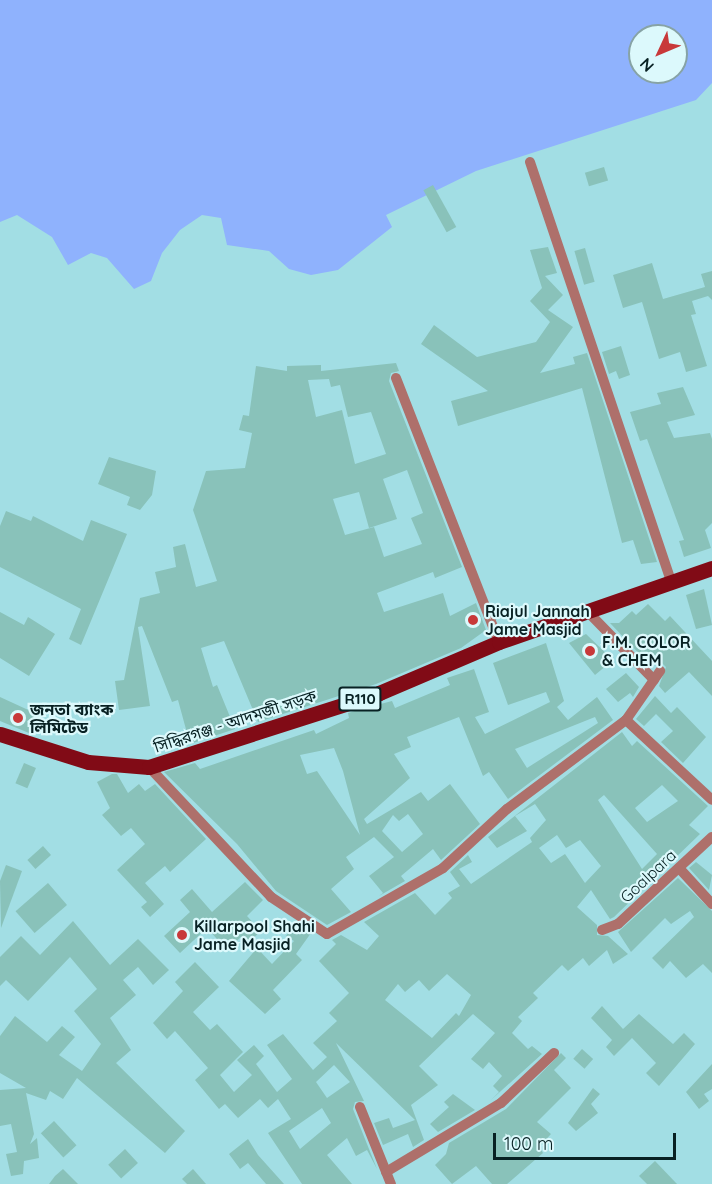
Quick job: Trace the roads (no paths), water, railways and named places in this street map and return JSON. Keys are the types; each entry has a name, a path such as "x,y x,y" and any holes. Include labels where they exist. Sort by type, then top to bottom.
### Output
{"main road":[{"name":"সিদ্ধিরগঞ্জ - আদমজী সড়ক","path":"0,735 88,762 149,767 379,693 499,642 712,568"}],"street":[{"path":"530,162 672,583"},
{"path":"396,378 499,642"},
{"path":"149,767 271,897 327,934 443,868 507,808 626,720 657,675 588,611"},
{"path":"626,720 712,800"},
{"name":"Goalpara","path":"602,930 618,924 712,837"},
{"path":"679,868 712,904"},
{"path":"386,1172 501,1103 554,1053"},
{"path":"360,1107 391,1184"}],"water":[{"path":"0,0 712,0 712,83 696,100 476,171 386,215 392,227 338,270 311,275 289,269 269,251 227,245 221,218 202,215 180,230 162,253 151,281 134,289 107,258 91,253 68,265 52,237 17,215 0,222"}],"place":[{"name":"Riajul Jannah Jame Masjid","path":"473,620"},
{"name":"F.M. COLOR & CHEM","path":"590,651"},
{"name":"জনতা ব্যাংক লিমিটেড","path":"18,718"},
{"name":"Killarpool Shahi Jame Masjid","path":"182,935"}]}
